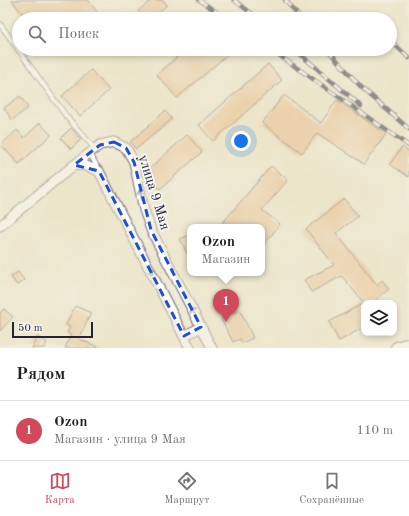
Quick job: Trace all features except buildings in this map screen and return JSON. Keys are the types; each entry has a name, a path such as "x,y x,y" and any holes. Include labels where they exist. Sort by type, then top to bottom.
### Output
{"street":[{"name":"улица 9 Мая","path":"0,226 100,145 114,142 126,148 134,162 144,210 151,230 212,348"},
{"path":"74,165 86,166 100,171 190,348"},
{"path":"143,255 159,247"},
{"path":"184,336 201,327"},
{"path":"397,348 409,344"}],"lane":[{"path":"0,24 12,41"},
{"path":"23,56 92,151 100,171"}],"highlighted area":[{"path":"114,142 126,148 134,162 151,230 201,327 184,336 99,171 74,165 100,145"}],"railway":[{"path":"199,0 217,12"},
{"path":"234,0 250,12"},
{"path":"285,0 295,12"},
{"path":"397,47 409,58"},
{"path":"280,56 409,146"},
{"path":"302,56 361,106"},
{"path":"333,56 361,87 409,129"}],"place":[{"name":"Ozon","path":"226,322"}]}
